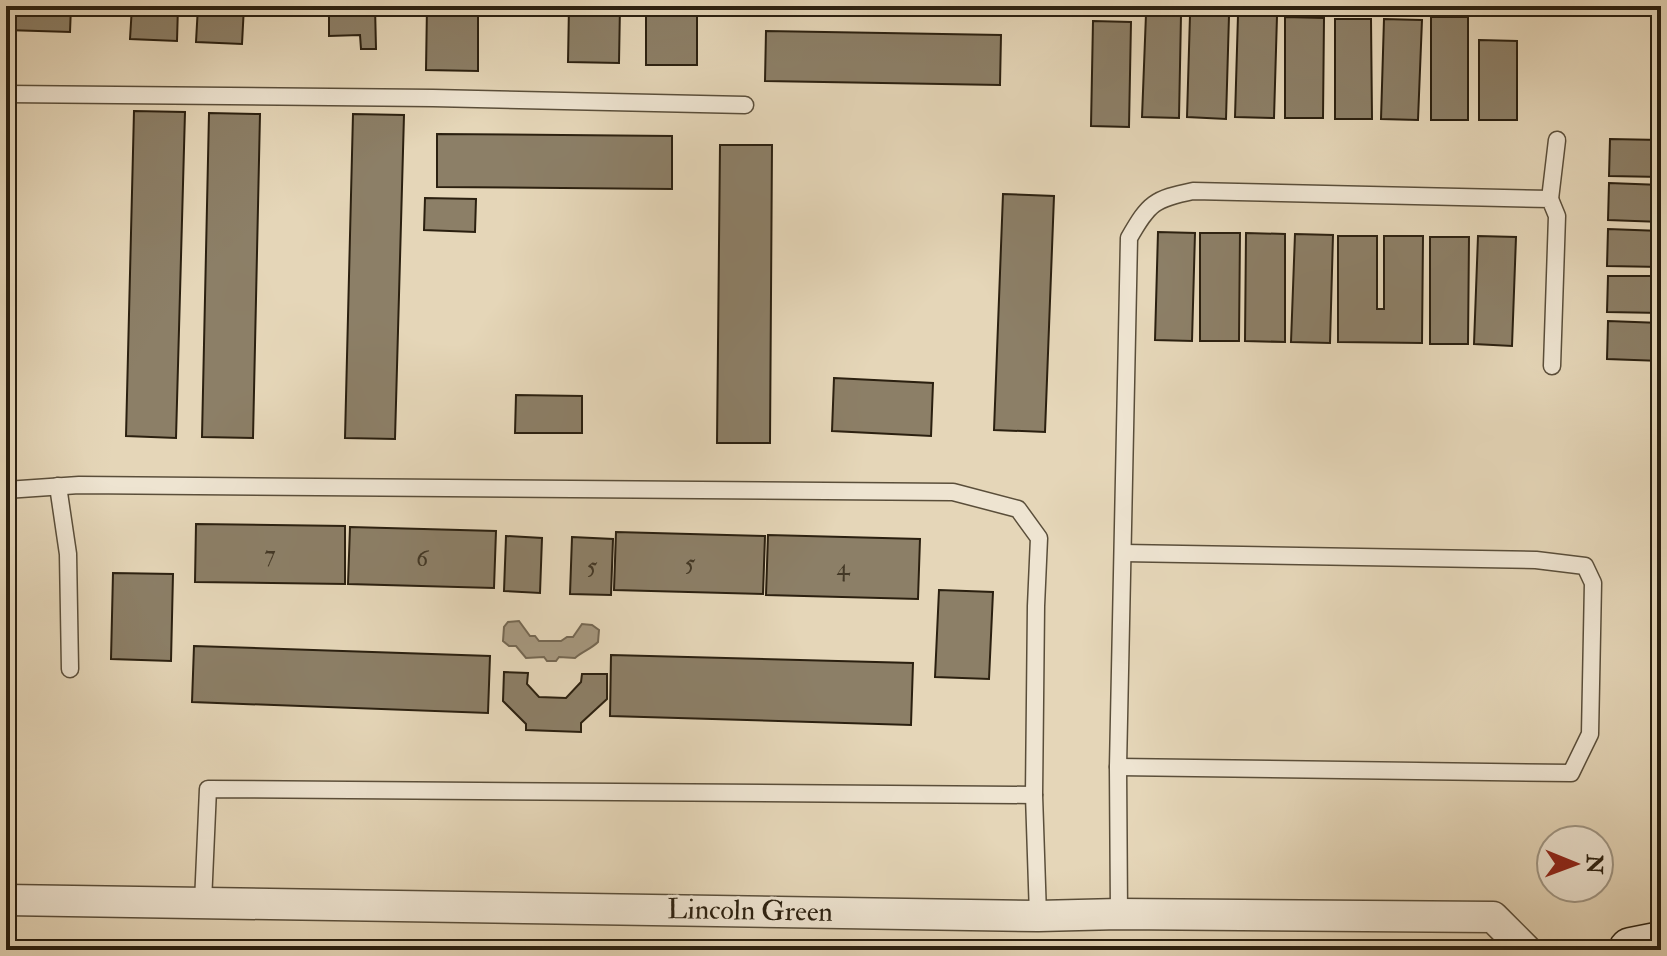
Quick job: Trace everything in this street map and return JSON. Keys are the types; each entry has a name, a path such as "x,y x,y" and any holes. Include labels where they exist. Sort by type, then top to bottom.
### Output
{"street":[{"name":"Lincoln Green","path":"6,900 1038,916 1493,917 1526,950"},
{"path":"1631,950 1661,944"}],"lane":[{"path":"6,94 447,98 745,105"},
{"path":"1552,366 1557,216 1550,199 1557,140"},
{"path":"1119,914 1118,767 1129,238 1144,212 1166,197 1193,191 1550,199"},
{"path":"6,490 79,485 953,492 1018,509 1039,538 1034,795 1038,916"},
{"path":"58,486 68,554 70,669"},
{"path":"1118,767 1571,773 1590,734 1593,630 1593,583 1585,566 1536,560 1123,553"},
{"path":"203,902 208,789 1034,795"}],"shaded area":[{"path":"519,621 530,636 535,636 539,641 561,641 573,637 582,624 592,625 599,630 598,642 575,658 559,657 556,661 547,661 544,657 526,658 516,646 509,646 503,641 504,627 508,622"}],"building":[{"path":"6,6 71,6 70,32 6,30"},
{"path":"132,6 178,6 177,41 130,39"},
{"path":"198,6 244,6 242,44 196,42"},
{"path":"329,6 375,6 376,49 361,49 360,35 329,36"},
{"path":"427,6 478,6 478,71 426,70"},
{"path":"569,6 620,6 619,63 568,62"},
{"path":"646,6 697,6 697,65 646,65"},
{"path":"839,6 1001,6 1001,11"},
{"path":"1146,14 1181,15 1179,118 1142,117"},
{"path":"1190,15 1229,16 1226,119 1187,117"},
{"path":"1238,15 1277,16 1274,118 1235,117"},
{"path":"1285,17 1324,18 1323,118 1285,118"},
{"path":"1431,17 1468,17 1468,120 1431,120"},
{"path":"1335,19 1371,19 1372,119 1335,119"},
{"path":"1384,19 1422,20 1418,120 1381,119"},
{"path":"1093,21 1131,22 1129,127 1091,126"},
{"path":"766,31 1001,35 1000,85 765,81"},
{"path":"1479,40 1517,41 1517,120 1479,120"},
{"path":"134,111 185,112 176,438 126,436"},
{"path":"209,113 260,114 253,438 202,437"},
{"path":"353,114 404,115 395,439 345,438"},
{"path":"437,134 672,136 672,189 437,187"},
{"path":"1610,139 1661,140 1661,177 1609,176"},
{"path":"720,145 772,145 770,443 717,443"},
{"path":"1609,183 1661,185 1661,222 1608,220"},
{"path":"1003,194 1054,196 1045,432 994,430"},
{"path":"425,198 476,199 475,232 424,230"},
{"path":"1608,229 1661,231 1661,267 1607,266"},
{"path":"1158,232 1195,233 1192,341 1155,340"},
{"path":"1200,233 1240,233 1239,341 1200,341"},
{"path":"1246,233 1285,234 1285,342 1245,341"},
{"path":"1295,234 1333,235 1330,343 1291,342"},
{"path":"1338,236 1377,236 1377,309 1384,309 1384,236 1423,236 1422,343 1338,342"},
{"path":"1478,236 1516,237 1512,346 1474,344"},
{"path":"1430,237 1469,237 1468,344 1430,344"},
{"path":"1608,276 1661,276 1661,313 1607,312"},
{"path":"1608,321 1661,323 1661,361 1607,359"},
{"path":"834,378 933,383 931,436 832,431"},
{"path":"516,395 582,396 582,433 515,433"},
{"path":"196,524 345,526 345,584 195,582"},
{"path":"350,527 496,531 494,588 348,584"},
{"path":"616,532 765,536 763,594 614,590"},
{"path":"768,535 920,539 918,599 766,595"},
{"path":"506,536 542,538 540,593 504,591"},
{"path":"572,537 613,539 611,595 570,594"},
{"path":"113,573 173,574 171,661 111,659"},
{"path":"939,590 993,592 989,679 935,677"},
{"path":"194,646 490,656 488,713 192,702"},
{"path":"611,655 913,663 911,725 610,716"},
{"path":"504,672 528,673 527,684 539,697 566,698 581,682 582,674 607,674 607,699 581,723 581,732 526,730 526,724 503,701"}]}
